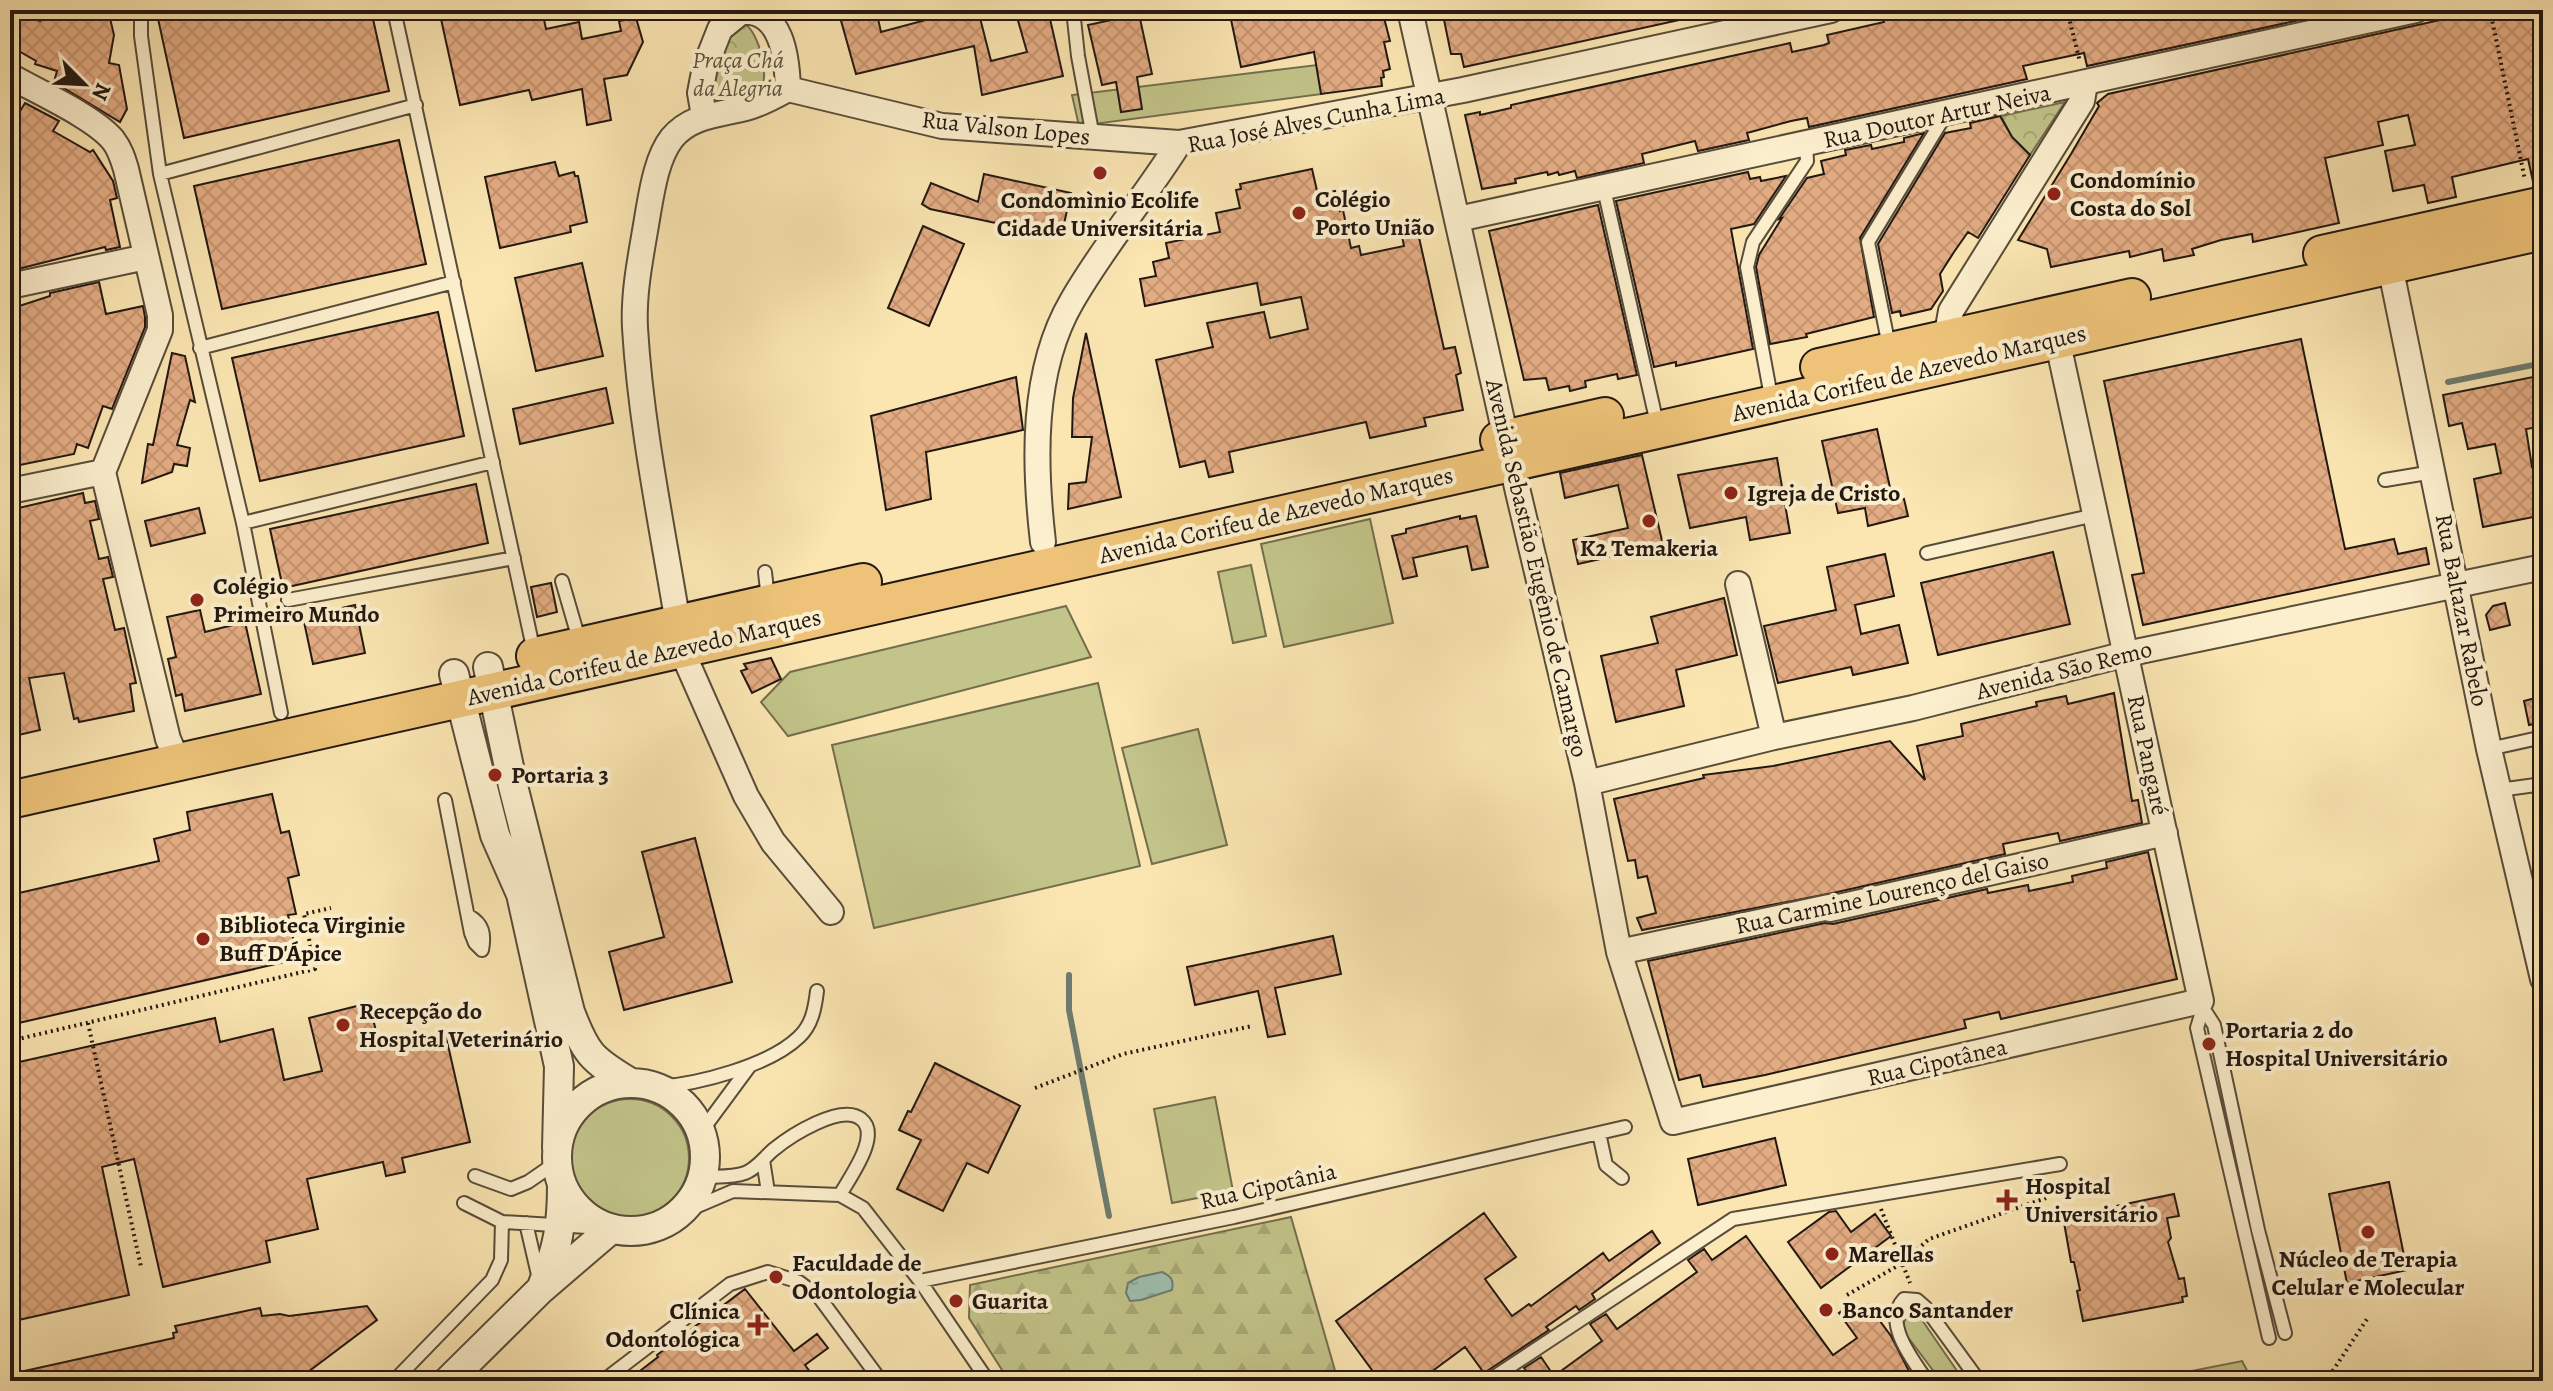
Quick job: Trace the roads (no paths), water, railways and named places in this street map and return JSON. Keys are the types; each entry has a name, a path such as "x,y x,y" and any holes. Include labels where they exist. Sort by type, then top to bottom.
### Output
{"main road":[{"name":"Avenida Corifeu de Azevedo Marques","path":"10,774 173,750 680,636 908,598 1509,450 2539,215"},
{"name":"Avenida Corifeu de Azevedo Marques","path":"10,800 281,713 474,683 535,656 581,646 680,636 767,588 1043,542 1509,450"},
{"path":"908,598 919,585 1038,555 1043,542"}],"street":[{"name":"Avenida Sebastião Eugênio de Camargo","path":"1410,10 1587,783 1619,952 1673,1122"},
{"name":"Rua José Alves Cunha Lima","path":"1043,542 1038,446 1042,397 1051,347 1070,303 1179,143 1431,97 1831,10"},
{"name":"Rua Doutor Artur Neiva","path":"1458,219 2416,10"},
{"path":"704,116 700,93 702,80 726,20 749,11 778,20 788,68 788,89 748,108 704,116 673,137 665,151 651,191 637,277 637,342 650,448 680,636 746,796 773,842 831,912"},
{"path":"10,76 98,127 111,138 123,160 160,315 160,330 103,472 173,750"},
{"path":"1948,351 1951,311 2082,101 2085,84"},
{"name":"Rua Valson Lopes","path":"788,89 942,126 1179,143"},
{"name":"Rua Baltazar Rabelo","path":"2387,252 2489,749 2537,925 2543,979"},
{"path":"10,286 146,257"},
{"name":"Rua Pangaré","path":"2054,327 2202,1004"},
{"path":"10,491 103,472"},
{"name":"Avenida São Remo","path":"1587,783 1774,737 1913,708 2126,654 2543,567"},
{"path":"1738,584 1774,737"},
{"path":"474,683 513,786 570,1012 582,1044 597,1063 629,1082 658,1087 684,1105 701,1132 705,1154 702,1177 693,1197 679,1214 650,1229 634,1231 611,1229 590,1219 573,1204 558,1165 565,1123 581,1102 603,1088 629,1082"},
{"path":"474,683 495,835 521,894 559,1066 558,1165 562,1227 555,1256 541,1289"},
{"name":"Rua Carmine Lourenço del Gaiso","path":"1619,952 1830,909 2165,833"},
{"name":"Rua Cipotânea","path":"1673,1122 2202,1004"},
{"path":"448,1381 541,1289 611,1229"}],"lane":[{"path":"146,10 141,18 141,36 160,174 243,523 281,713"},
{"path":"394,10 535,656"},
{"path":"1073,10 1093,137"},
{"path":"160,174 416,105"},
{"path":"1893,364 1868,242 1946,114"},
{"path":"1770,391 1747,267 1753,242 1807,161 1806,144"},
{"path":"1604,189 1656,417"},
{"path":"200,348 454,282"},
{"path":"243,523 493,462"},
{"path":"2385,480 2434,472"},
{"path":"1927,553 2095,515"},
{"path":"288,600 514,558"},
{"path":"562,581 581,646"},
{"path":"2489,749 2543,737"},
{"path":"2499,790 2543,784"},
{"path":"445,800 469,916"},
{"path":"658,1087 676,1086 749,1067 800,1036 814,1014 817,991"},
{"name":"Rua Pangaré","path":"2202,1004 2214,1025 2258,1230 2285,1333"},
{"name":"Rua Pangaré","path":"2202,1004 2197,1028 2269,1338"},
{"path":"701,1132 749,1067"},
{"path":"702,1177 747,1173 801,1130 841,1114 857,1116 869,1132 867,1143 840,1195"},
{"name":"Rua Cipotânia","path":"920,1281 1234,1217 1625,1127"},
{"path":"1599,1133 1606,1165 1622,1178"},
{"path":"763,1160 768,1192"},
{"path":"1488,1381 1733,1219 2060,1164"},
{"path":"475,1176 511,1189 558,1165"},
{"path":"679,1214 733,1191 840,1195 863,1208 920,1281 988,1381"},
{"path":"464,1203 502,1222 611,1229"},
{"path":"394,1381 492,1280 502,1253 502,1222"},
{"path":"526,1223 531,1234 541,1289"},
{"path":"603,1381 730,1284 768,1272 799,1282 819,1297 881,1381"},
{"path":"1927,1381 1897,1327 1896,1314 1904,1299 1917,1300 1925,1307 1979,1381"}],"water":[{"path":"1162,1272 1171,1279 1172,1290 1130,1301 1126,1293 1128,1283"}],"waterway":[{"path":"2448,382 2543,363"},
{"path":"1069,975 1069,1010 1109,1216"}],"place":[{"name":"Condomìnio Ecolife Cidade Universitária","path":"1100,173"},
{"name":"Condomínio Costa do Sol","path":"2054,194"},
{"name":"Colégio Porto União","path":"1299,213"},
{"name":"Igreja de Cristo","path":"1731,493"},
{"name":"K2 Temakeria","path":"1649,521"},
{"name":"Colégio Primeiro Mundo","path":"197,600"},
{"name":"Portaria 3","path":"495,775"},
{"name":"Biblioteca Virginie Buff D'Ápice","path":"203,939"},
{"name":"Recepção do Hospital Veterinário","path":"343,1025"},
{"name":"Portaria 2 do Hospital Universitário","path":"2209,1044"},
{"name":"Hospital Universitário","path":"2007,1200"},
{"name":"Núcleo de Terapia Celular e Molecular","path":"2368,1232"},
{"name":"Marellas","path":"1832,1254"},
{"name":"Faculdade de Odontologia","path":"776,1277"},
{"name":"Guarita","path":"956,1301"},
{"name":"Banco Santander","path":"1826,1310"},
{"name":"Clínica Odontológica","path":"758,1325"}],"park label":[{"name":"Praça Chá da Alegria","path":"738,74"}]}
